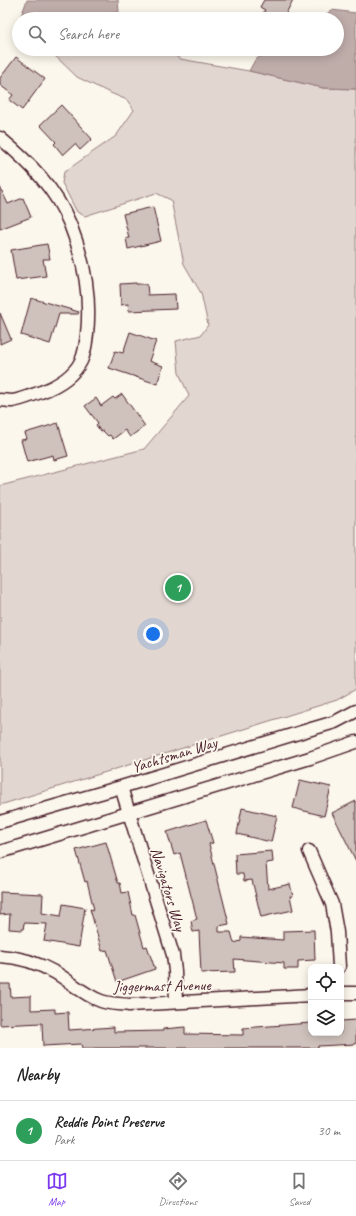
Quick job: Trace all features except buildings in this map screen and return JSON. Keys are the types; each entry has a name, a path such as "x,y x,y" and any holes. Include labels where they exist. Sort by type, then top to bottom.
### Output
{"street":[{"path":"0,138 22,156 39,173 53,194 69,223 81,257 87,288 89,318 86,345 81,361 71,375 59,384 38,393 13,401 0,400"},
{"name":"Yachtsman Way","path":"0,822 335,722 356,711"},
{"path":"0,852 310,758 356,742"},
{"name":"Navigators Way","path":"121,787 173,955 176,1002"},
{"path":"309,851 326,888 335,916 339,964"},
{"name":"Jiggermast Avenue","path":"0,956 31,961 56,974 88,995 102,1001 116,1004 308,995"},
{"path":"344,993 356,993"}],"shaded area":[{"path":"27,0 118,0 119,12 22,12"},
{"path":"332,10 356,13 356,89 323,88 249,71 255,60 261,56 344,56 344,12 329,12"},
{"path":"55,56 176,56 180,59 249,71 323,88 356,89 356,689 337,700 0,805 0,486 144,449 189,396 179,373 176,341 201,335 208,325 201,293 184,264 171,200 156,193 85,216 77,212 62,183 64,172 116,136 134,110 127,100 77,77"}],"place":[{"name":"Reddie Point Preserve","path":"178,588"}]}
